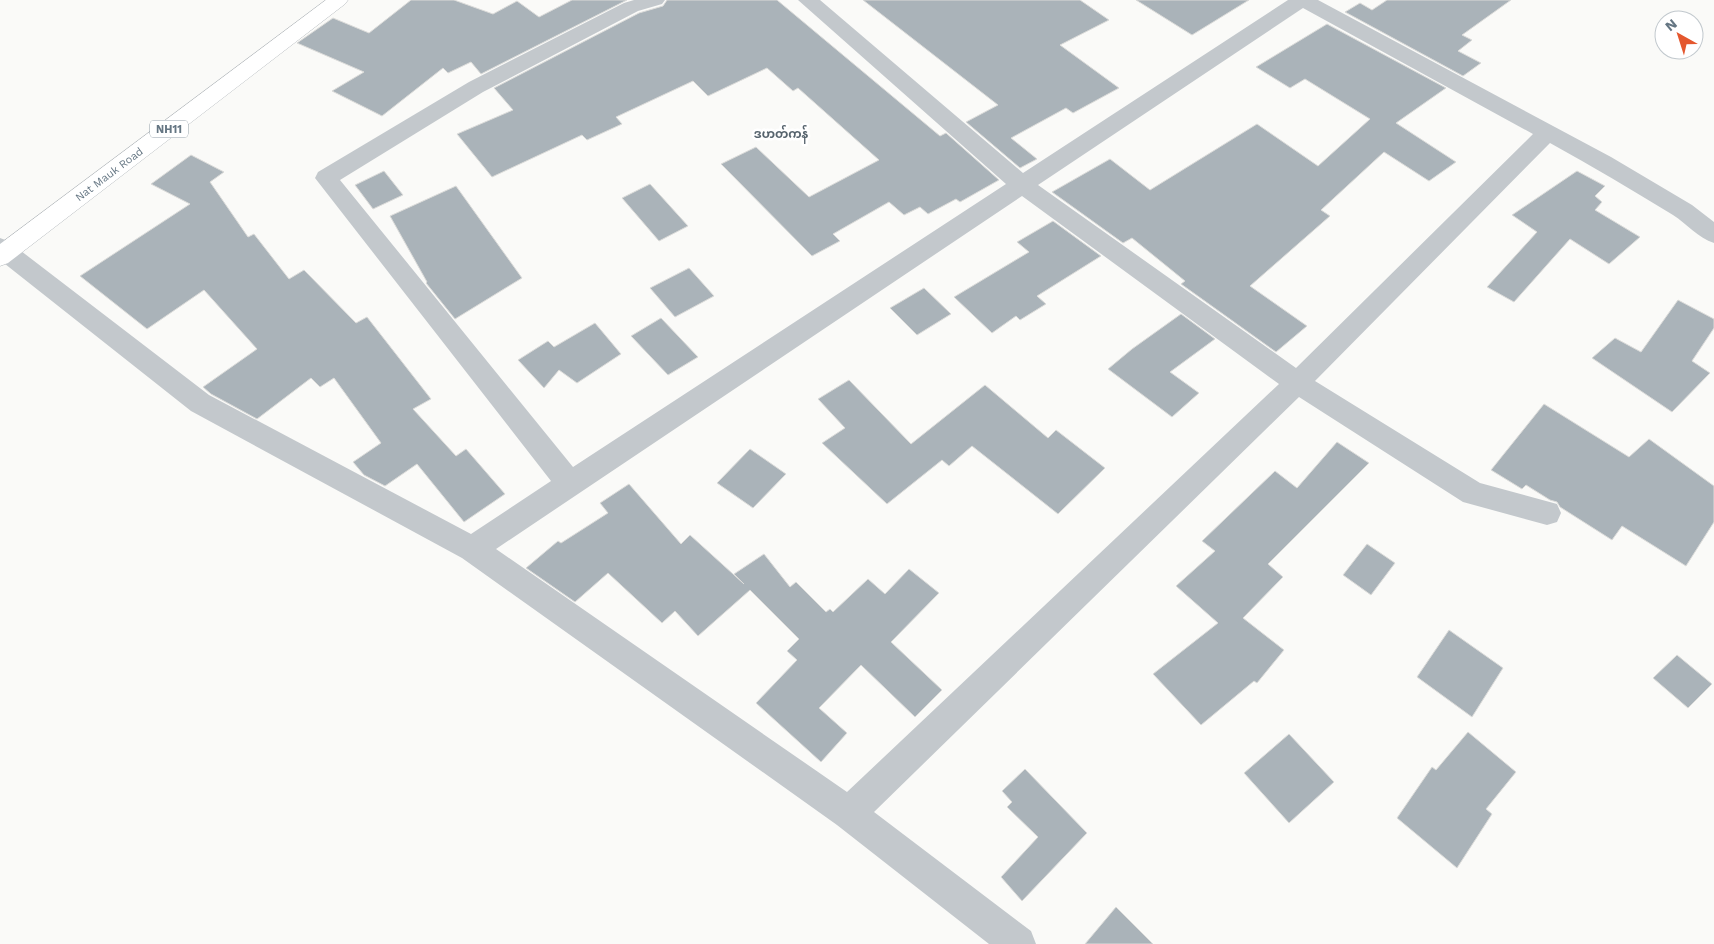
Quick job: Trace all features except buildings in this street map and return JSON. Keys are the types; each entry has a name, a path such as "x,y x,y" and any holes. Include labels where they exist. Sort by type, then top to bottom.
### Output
{"highway":[{"name":"Nat Mauk Road","path":"2,252 338,0"}],"street":[{"path":"570,484 326,178 476,87 631,7 656,0"},
{"path":"808,0 1022,184 1297,383 1473,493 1547,513"},
{"path":"472,549 1302,0 1603,162 1668,201 1714,234"},
{"path":"849,813 1297,383 1548,132"},
{"path":"2,252 200,404 472,549 849,813 1018,944"}],"district":[{"name":"ဒဟတ်ကန်","path":"781,134"}]}
